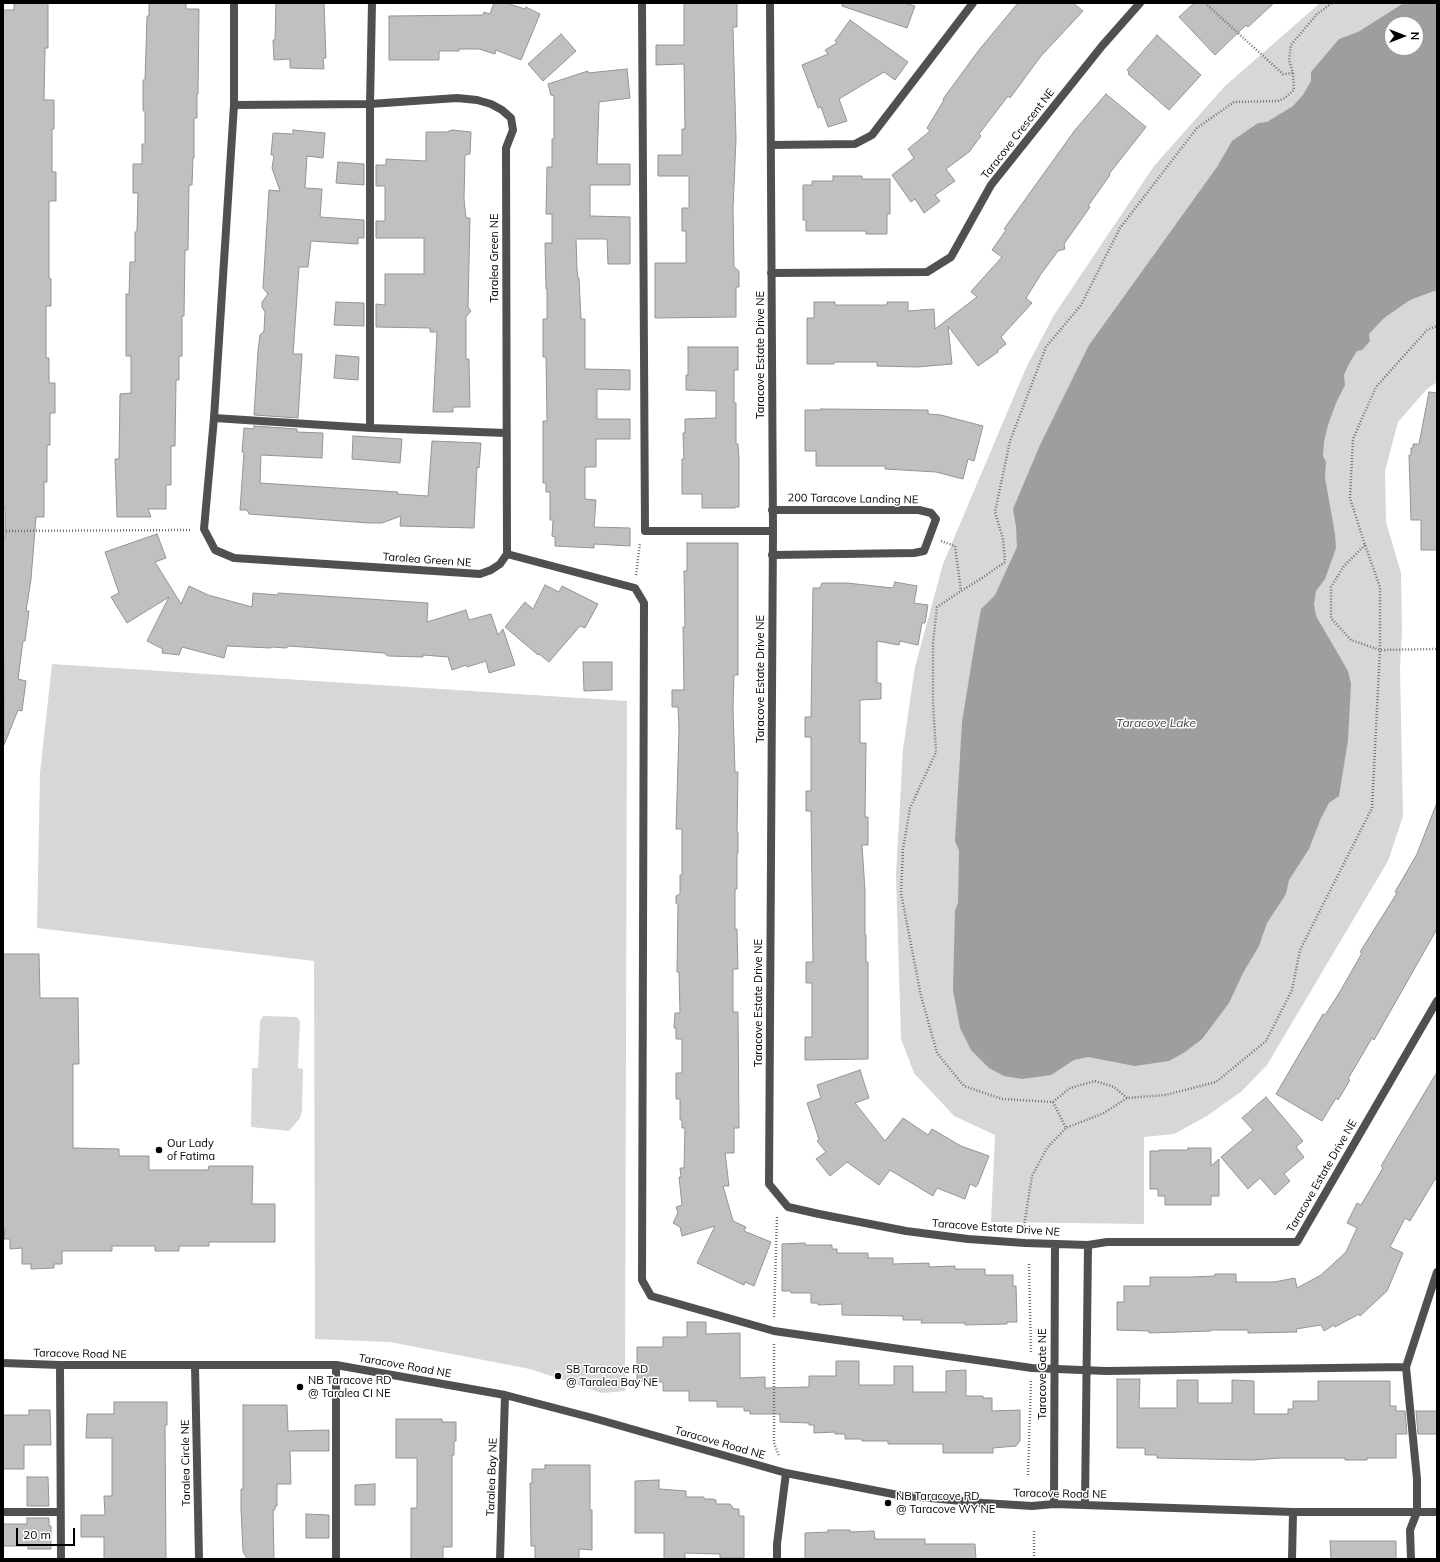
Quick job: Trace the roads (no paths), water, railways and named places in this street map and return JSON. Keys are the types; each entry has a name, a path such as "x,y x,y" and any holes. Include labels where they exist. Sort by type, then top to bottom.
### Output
{"street":[{"path":"234,3 234,104 214,418 370,428 506,433"},
{"path":"370,428 370,104 372,3"},
{"path":"642,3 645,531 773,531"},
{"name":"Taracove Estate Drive NE","path":"770,3 773,531 769,1184 788,1207 906,1231 960,1238 1088,1245 1107,1242 1297,1242 1437,1001"},
{"path":"771,145 855,144 872,135 973,3"},
{"name":"Taracove Crescent NE","path":"771,273 927,272 951,257 991,184 1102,46 1140,3"},
{"name":"Taralea Green NE","path":"214,418 204,530 215,550 234,558 480,574 491,570 500,564 507,554 506,148 513,130 511,118 502,110 491,104 477,100 457,98 370,104 234,104"},
{"name":"200 Taracove Landing NE","path":"772,510 919,510 931,513 936,519 924,551 914,553 772,555"},
{"path":"507,554 635,588 644,603 642,1280 651,1296 774,1331 1032,1368 1054,1368 1086,1371 1406,1367"},
{"name":"Taracove Gate NE","path":"1054,1504 1055,1244"},
{"path":"1085,1505 1088,1245"},
{"path":"1411,1559 1410,1530 1416,1512 1417,1480 1406,1367 1437,1272"},
{"name":"Taracove Road NE","path":"3,1363 195,1366 336,1365 505,1395 594,1418 786,1474 898,1495 1032,1506 1054,1504 1293,1512 1437,1512"},
{"path":"60,1365 61,1559"},
{"path":"336,1365 336,1559"},
{"name":"Taralea Circle NE","path":"195,1366 199,1559"},
{"name":"Taralea Bay NE","path":"500,1559 505,1395"},
{"path":"777,1559 778,1529 786,1474"},
{"path":"3,1512 60,1512"},
{"path":"1292,1559 1293,1512"}],"water":[{"name":"Taracove Lake","path":"1404,3 1437,3 1437,292 1434,291 1410,300 1384,318 1369,334 1370,341 1362,350 1357,351 1344,375 1345,385 1336,403 1324,442 1323,456 1326,462 1325,478 1336,548 1325,579 1316,591 1314,604 1316,616 1348,671 1351,684 1348,740 1339,796 1329,803 1321,818 1309,849 1289,880 1286,894 1267,923 1259,946 1243,973 1229,1003 1202,1039 1185,1052 1169,1061 1135,1066 1088,1057 1074,1060 1051,1075 1022,1079 1004,1076 989,1068 971,1050 960,1028 953,990 955,910 958,903 959,851 955,841 962,722 975,642 981,609 995,595 1017,547 1013,509 1040,445 1089,345 1217,167 1232,141 1258,123 1267,122 1293,106 1303,95 1311,81 1311,72 1339,39 1358,32"}],"place":[{"name":"Our Lady of Fatima","path":"159,1150"},
{"name":"SB Taracove RD @ Taralea Bay NE","path":"558,1376"},
{"name":"NB Taracove RD @ Taralea CI NE","path":"300,1387"},
{"name":"NB Taracove RD @ Taracove WY NE","path":"888,1503"}]}
